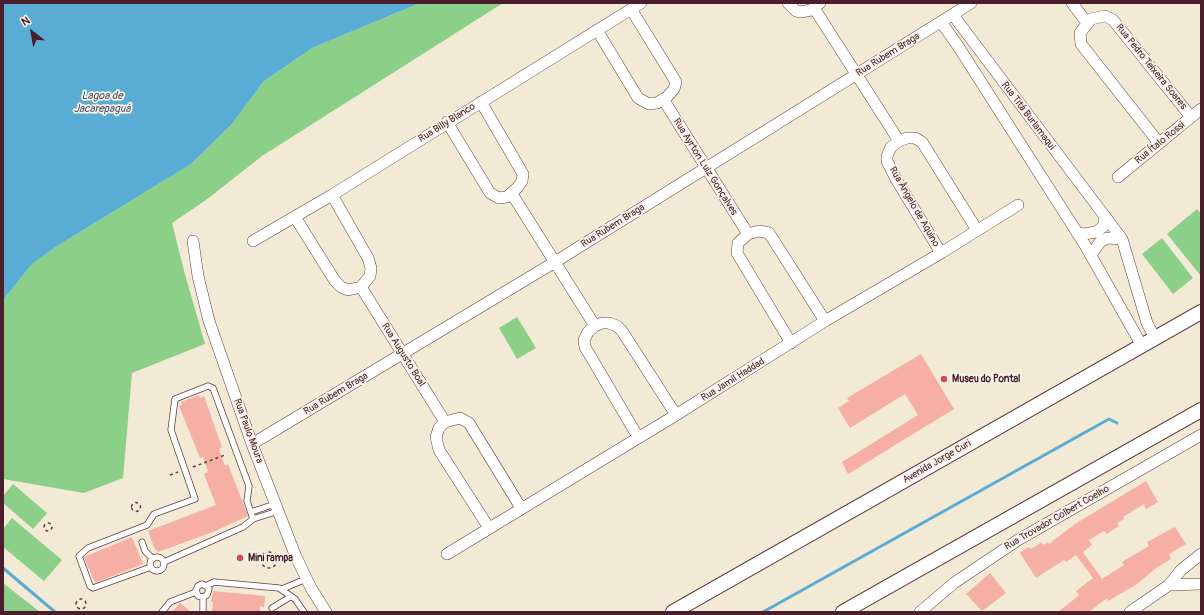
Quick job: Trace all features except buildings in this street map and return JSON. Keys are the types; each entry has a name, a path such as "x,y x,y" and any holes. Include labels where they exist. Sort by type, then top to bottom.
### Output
{"street":[{"path":"788,3 796,11 801,12 817,6 857,75 898,141 907,138 914,138 922,142 977,230"},
{"name":"Rua Rubem Braga","path":"252,444 555,262 971,3"},
{"path":"1072,3 1088,23 1080,33 1081,44 1159,143"},
{"path":"596,30 638,98 649,104 663,99 670,94 676,82 636,6"},
{"name":"Rua Billy Blanco","path":"253,241 332,195 447,122 636,6"},
{"name":"Rua Titá Burlamaqui","path":"953,15 1122,239"},
{"name":"Rua Pedro Teixeira Soares","path":"1088,23 1092,19 1100,16 1105,16 1113,20 1191,117"},
{"name":"Rua Titá Burlamaqui","path":"941,22 962,52 1077,232 1142,346"},
{"name":"Rua Ayrton Luiz Gonçalves","path":"663,99 748,234"},
{"path":"447,122 490,193 499,198 512,194 522,181 523,174 481,102"},
{"name":"Rua Ítalo Rossi","path":"1118,176 1201,109"},
{"name":"Rua Ângelo de Aquino","path":"898,141 891,147 887,156 888,161 941,253"},
{"path":"512,194 595,326"},
{"path":"295,217 335,281 341,287 348,290 361,287 370,276 372,268 368,258 332,195"},
{"name":"Rua Jamil Haddad","path":"448,554 676,415 825,321 941,253 1018,205"},
{"path":"1077,232 1084,234 1096,232 1104,226 1105,216"},
{"path":"791,343 737,253 738,242 748,234 759,231 769,233 825,321"},
{"path":"1091,255 1100,242 1107,238 1122,239 1147,323 1155,338"},
{"name":"Rua Paulo Moura","path":"193,241 198,276 208,321 252,444 296,557 306,579 326,612"},
{"name":"Rua Augusto Boal","path":"361,287 445,422"},
{"name":"Avenida Jorge Curi","path":"673,612 1201,312"},
{"path":"638,437 585,347 584,340 588,332 595,326 602,323 609,323 622,331 676,415"},
{"path":"843,612 1201,410"},
{"path":"489,528 439,450 436,437 439,428 445,422 460,418 469,423 522,508"},
{"name":"Rua Trovador Colbert Coelho","path":"920,612 954,583 1018,540 1201,435"},
{"path":"1130,612 1170,585 1181,570 1201,554"},
{"path":"1170,585 1201,584"}],"lane":[{"path":"151,567 93,588 90,586 79,556 88,548 147,525 154,514 195,499 170,430 173,402 175,399 208,386 213,388 249,486 247,501 253,519"},
{"path":"251,512 277,507"},
{"path":"164,562 243,527 253,519 277,507"},
{"path":"142,542 145,551 153,559 158,558 164,562"},
{"path":"151,567 153,559"},
{"path":"151,567 155,570 159,570 163,568 164,562"},
{"path":"162,612 170,602 196,592 200,585 206,586 214,582 282,589 306,579"},
{"path":"203,597 208,593 209,589 206,586"},
{"path":"282,589 290,597 295,598 304,612"},
{"path":"196,592 198,596 203,597"},
{"path":"203,597 203,612"},
{"path":"272,608 290,597"}],"path":[{"path":"170,475 225,455"},
{"path":"135,502 140,506 137,511 131,508 135,502"},
{"path":"49,523 52,527 47,531 44,526 49,523"},
{"path":"269,552 274,554 277,558 275,566 268,568 264,566 261,561 264,555 269,552"},
{"path":"78,600 84,600 86,605 85,608 80,610 77,608 76,603 78,600"}],"green space":[{"path":"420,3 503,3 262,156 206,200 172,223 205,344 132,373 123,478 84,493 3,479 3,300 32,264 57,246 191,164 232,124 263,82 312,48"},
{"path":"1197,209 1201,214 1201,276 1167,234"},
{"path":"1162,238 1193,278 1173,294 1142,254"},
{"path":"517,317 536,348 517,359 499,328"},
{"path":"13,484 47,513 33,529 3,503 3,496"},
{"path":"12,518 62,560 44,581 3,547 3,529"},
{"path":"3,583 40,612 3,612"}],"water":[{"name":"Lagoa de Jacarepaguá","path":"3,3 420,3 312,48 263,82 232,124 191,164 57,246 32,264 3,300"}],"waterway":[{"path":"763,612 1109,419 1117,423"},
{"path":"3,568 55,612"}],"place":[{"name":"Museu do Pontal","path":"944,379"},
{"name":"Mini rampa","path":"240,558"}]}
